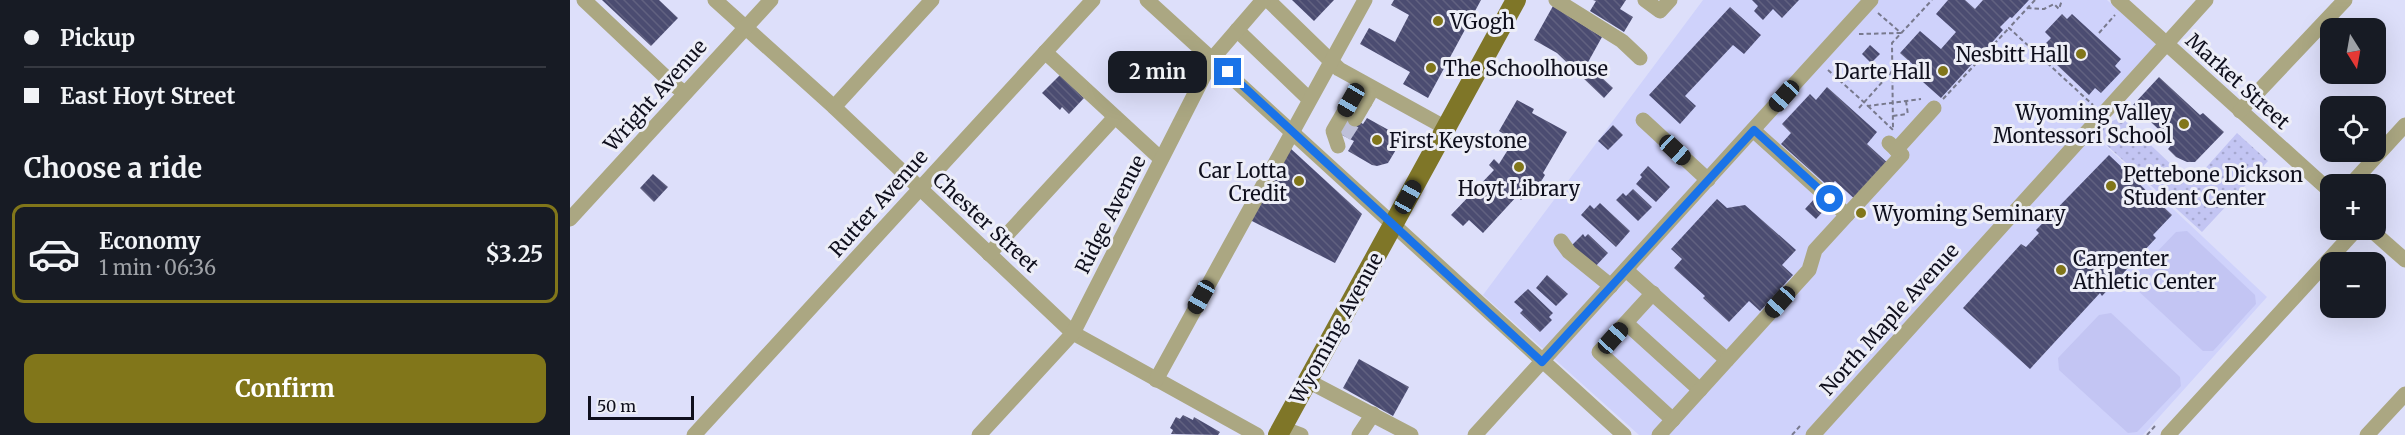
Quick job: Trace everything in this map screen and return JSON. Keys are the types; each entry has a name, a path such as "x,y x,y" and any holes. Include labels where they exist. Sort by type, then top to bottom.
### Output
{"main road":[{"name":"Wyoming Avenue","path":"1280,431 1446,128 1512,1"}],"street":[{"path":"584,0 674,86 686,93"},
{"name":"Chester Street","path":"715,0 834,107 1073,333 1257,435"},
{"name":"Wright Avenue","path":"570,219 771,0"},
{"path":"834,107 932,0"},
{"name":"Rutter Avenue","path":"694,435 1093,0"},
{"path":"1147,0 1624,435"},
{"name":"Ridge Avenue","path":"979,435 1073,333 1213,58 1263,0"},
{"path":"1268,0 1339,69 1446,128"},
{"path":"1156,380 1365,0"},
{"path":"1556,0 1574,5 1622,41 1640,58"},
{"path":"1645,0 1660,11 1670,0"},
{"name":"North Maple Avenue","path":"1813,435 2206,0"},
{"path":"2240,111 2345,0"},
{"path":"1475,435 1754,130 1876,3"},
{"name":"Market Street","path":"2116,8 2165,45 2320,182"},
{"path":"1237,30 1310,99"},
{"path":"1045,52 1161,159"},
{"path":"1355,119 1374,88"},
{"path":"1327,164 1341,141 1333,131 1351,100 1365,102"},
{"path":"1659,435 1809,270 1815,250 1902,155 1892,147 1934,108"},
{"path":"989,254 1115,117"},
{"path":"1643,120 1708,180"},
{"path":"2360,174 2405,125"},
{"path":"1754,130 1847,215"},
{"path":"2168,435 2347,240"},
{"path":"2383,240 2403,256"},
{"path":"1562,241 1569,252 1611,286"},
{"path":"1626,270 1727,360"},
{"path":"1653,293 1599,352 1673,420"},
{"path":"1626,323 1700,390"},
{"path":"1308,381 1411,435"},
{"path":"2367,435 2405,394"},
{"path":"1359,435 1372,414"},
{"path":"1280,431 1301,435"}],"path":[{"path":"1825,67 1893,130 1892,43 1932,0"},
{"path":"1868,106 1923,99 1934,108 2035,0"},
{"path":"2027,8 2044,9 2054,4 2059,9 2062,0"},
{"path":"1876,3 1876,11 1901,33"},
{"path":"2099,33 2116,8"},
{"path":"1862,27 1855,34 1901,33"},
{"path":"2009,28 2093,105"},
{"path":"1858,108 1893,70"},
{"path":"1893,116 1907,114"}],"shaded area":[{"name":"Wyoming Seminary","path":"1703,0 2107,0 2167,53 2091,132 2267,297 2143,435 1639,435 1483,295"},
{"path":"2121,117 2176,169 2190,174 2202,172 2237,133 2268,161 2202,232 2091,131"},
{"path":"2187,231 2255,295 2256,304 2213,351 2203,351 2134,287 2133,277 2176,232"},
{"path":"2111,313 2180,377 2181,386 2137,432 2128,433 2059,370 2058,358 2099,315"}],"building":[{"path":"602,0 659,0 678,18 651,46"},
{"path":"1292,0 1334,0 1314,21"},
{"path":"1394,0 1481,0 1428,98 1403,84 1410,72 1360,44 1369,28 1395,42 1409,15 1391,5"},
{"path":"1593,0 1626,0 1620,9 1633,17 1624,32 1590,11 1596,1"},
{"path":"1752,0 1799,0 1782,18 1773,9 1763,20 1754,11 1758,6"},
{"path":"1948,0 1965,0 1975,9 1983,0 2029,0 2000,27 2003,30 1981,55 1977,52 1969,61 1972,64 1941,98 1923,82 1927,77 1900,53 1920,31 1941,49 1956,32 1936,14"},
{"path":"1553,6 1602,37 1587,64 1613,88 1604,98 1557,53 1534,40"},
{"path":"1730,7 1761,35 1744,54 1733,45 1685,96 1696,106 1680,124 1649,95"},
{"name":"Nesbitt Hall","path":"2062,14 2067,19 2072,14 2121,59 2115,66 2121,72 2101,93 2095,88 2089,95 2040,49 2051,38 2045,32"},
{"path":"1870,45 1880,54 1871,63 1862,54"},
{"path":"1060,75 1084,98 1069,114 1062,107 1060,110 1042,93"},
{"name":"Wyoming Valley Montessori School","path":"2159,77 2200,115 2203,113 2224,132 2195,162 2187,162 2176,157 2168,149 2173,143 2133,105"},
{"path":"1827,87 1877,132 1867,144 1891,166 1858,202 1835,181 1829,187 1781,144 1791,133 1782,124 1810,94 1816,100"},
{"name":"Hoyt Library","path":"1517,100 1534,109 1532,113 1567,132 1537,188 1534,185 1521,200 1517,196 1483,233 1469,220 1463,226 1451,215 1494,170 1489,165 1494,159 1499,164 1514,140 1499,131"},
{"name":"First Keystone","path":"1346,114 1363,124 1367,118 1403,138 1388,163 1372,165 1348,151 1354,141 1336,132"},
{"path":"1613,125 1623,135 1608,150 1598,141"},
{"name":"Car Lotta Credit","path":"1290,148 1362,214 1335,263 1250,220"},
{"name":"Carpenter Athletic Center","path":"2109,155 2172,215 2153,235 2156,238 2102,296 2100,293 2030,369 1963,308 2021,244 2026,247 2039,233 2036,230"},
{"path":"1648,166 1670,187 1656,202 1636,184"},
{"path":"653,174 668,187 654,202 640,188"},
{"path":"1633,189 1652,207 1638,221 1616,200 1623,193 1626,196"},
{"path":"1816,197 1827,207 1816,219 1805,209"},
{"path":"1717,199 1727,208 1745,205 1796,250 1782,265 1793,275 1760,311 1749,301 1729,322 1674,268 1682,259 1671,249"},
{"path":"1600,203 1630,231 1616,247 1581,215 1590,205 1594,209"},
{"path":"1583,234 1585,237 1588,234 1608,253 1593,269 1572,245"},
{"path":"1547,275 1568,294 1556,306 1536,288"},
{"path":"1528,289 1553,313 1549,317 1552,320 1540,332 1520,313 1523,310 1514,302"},
{"path":"1359,359 1409,387 1393,416 1343,388"},
{"path":"1183,415 1193,420 1194,417 1220,432 1218,435 1171,434 1173,430 1170,428 1176,417 1180,419"}],"tunnel":[{"path":"1344,136 1355,119"}],"place":[{"name":"VGogh","path":"1438,21"},
{"name":"Nesbitt Hall","path":"2081,54"},
{"name":"The Schoolhouse","path":"1431,68"},
{"name":"Darte Hall","path":"1943,71"},
{"name":"Wyoming Valley Montessori School","path":"2184,124"},
{"name":"First Keystone","path":"1377,140"},
{"name":"Hoyt Library","path":"1519,167"},
{"name":"Car Lotta Credit","path":"1299,181"},
{"name":"Pettebone Dickson Student Center","path":"2111,186"},
{"name":"Wyoming Seminary","path":"1861,213"},
{"name":"Carpenter Athletic Center","path":"2061,270"}],"route":[{"path":"1228,72 1542,362 1754,130 1830,199"}]}
